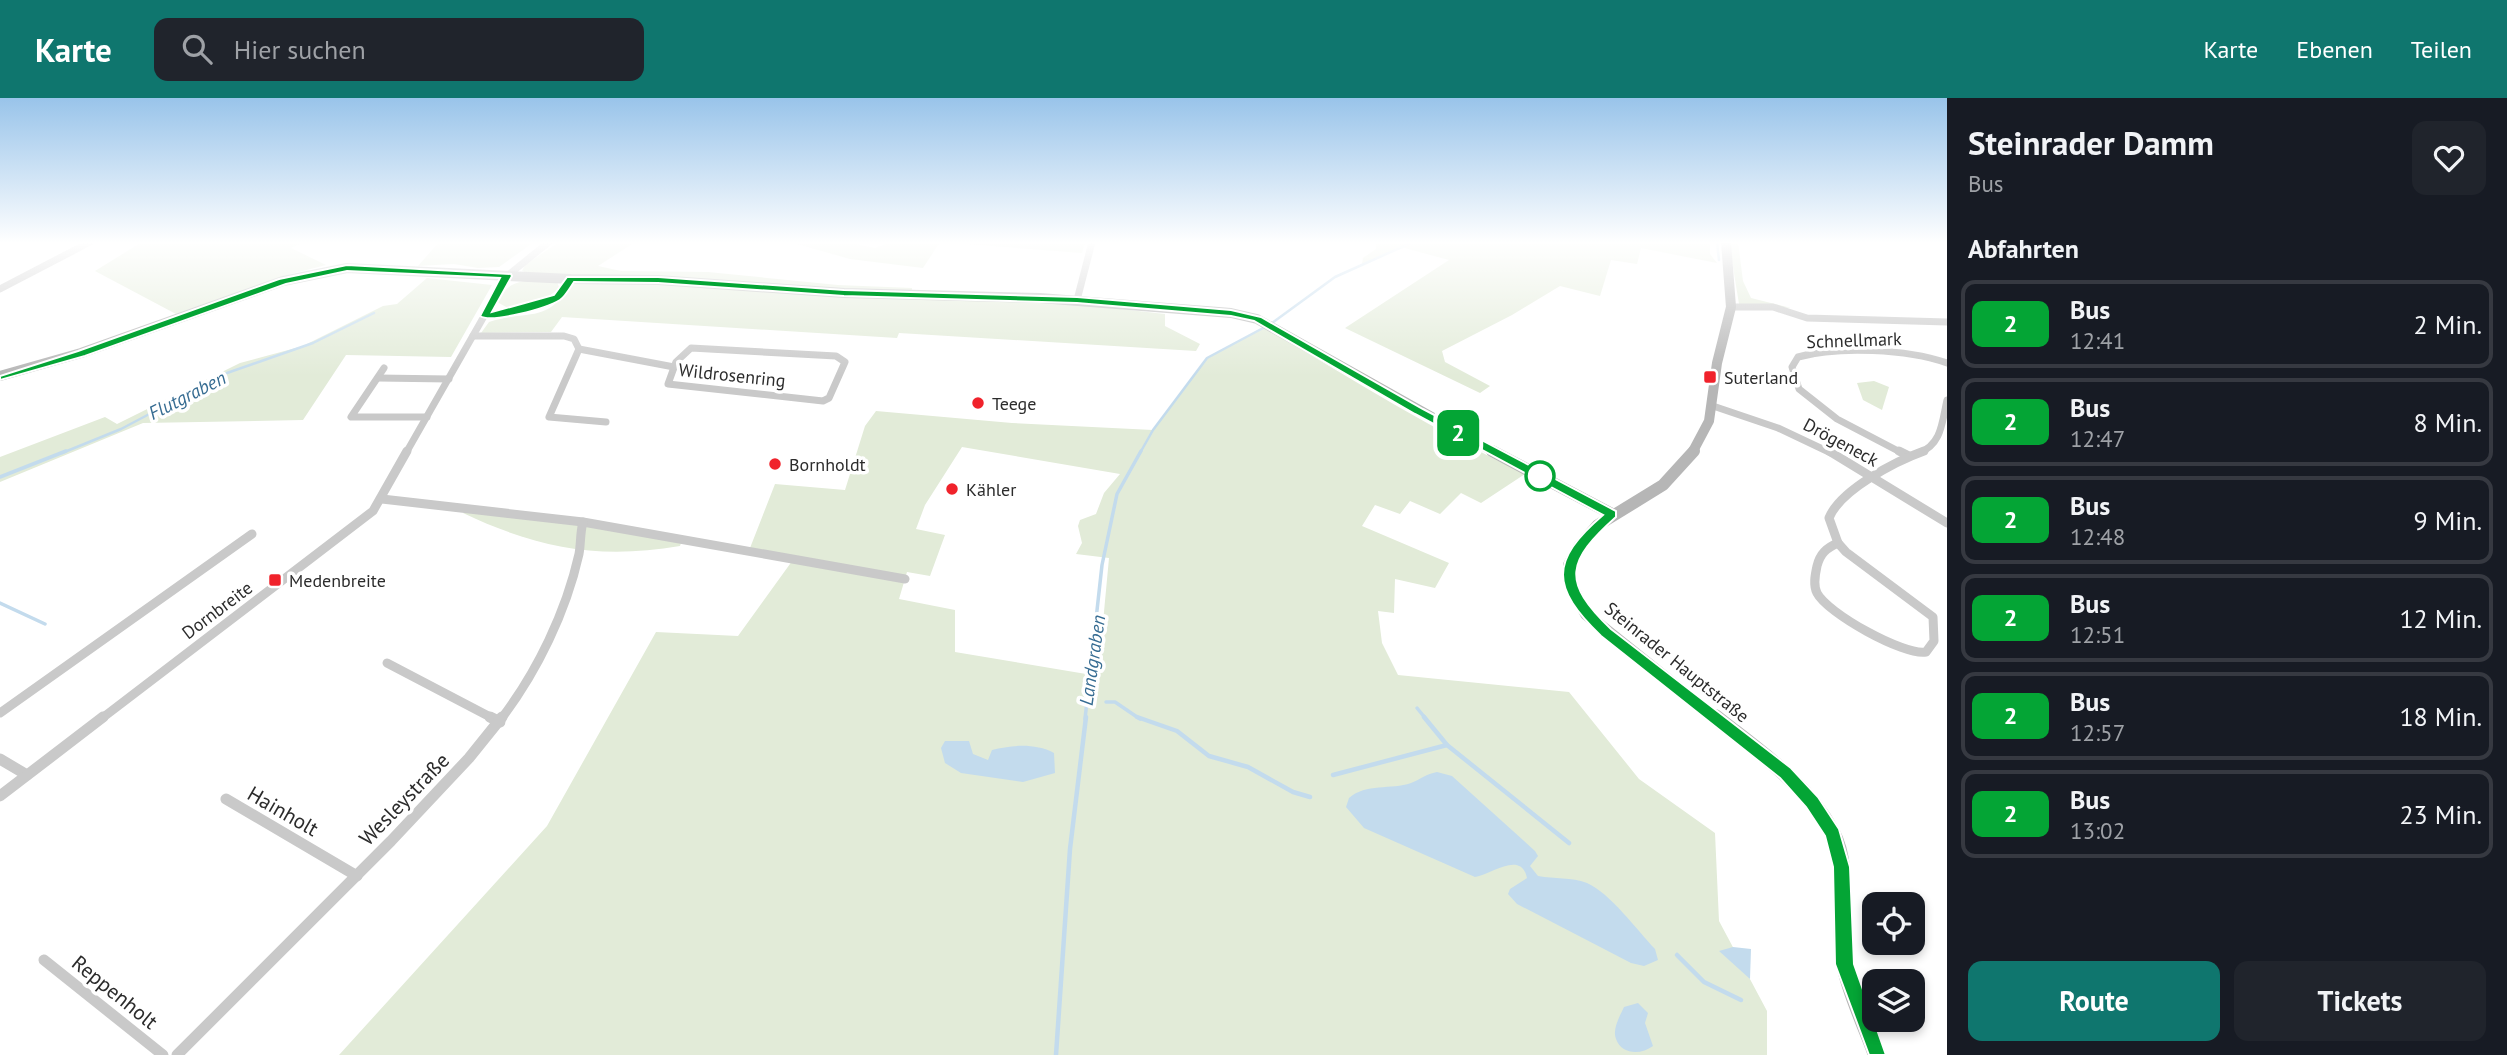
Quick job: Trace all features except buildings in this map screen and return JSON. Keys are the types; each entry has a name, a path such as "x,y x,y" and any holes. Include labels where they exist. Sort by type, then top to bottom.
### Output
{"main road":[{"path":"0,376 81,353 267,287"},
{"path":"753,287 844,293 1077,300 1231,313 1257,319 1430,418 1612,514"},
{"name":"Steinrader Hauptstraße","path":"1729,287 1731,307 1717,363 1713,406 1698,447 1663,485 1612,514 1587,536 1569,565 1569,581 1586,614 1786,773 1812,802 1833,834 1841,867 1844,964 1876,1055"}],"street":[{"name":"Dornbreite","path":"0,796 352,530 382,499 501,287"},
{"path":"1077,300 1080,287"},
{"path":"1731,307 1773,307 1807,318 1947,322"},
{"path":"473,336 564,336 574,340 579,349"},
{"name":"Wildrosenring","path":"691,348 836,356 845,362 829,398 823,401 668,384 674,367 683,352 691,348"},
{"path":"579,349 674,367"},
{"path":"579,349 549,417 606,422"},
{"name":"Schnellmark","path":"1909,456 1837,419 1799,389 1793,367 1798,357 1809,354 1886,352 1921,355 1947,363"},
{"path":"384,368 351,417 427,417"},
{"path":"378,378 449,379"},
{"path":"1838,543 1825,549 1818,557 1814,583 1819,597 1835,611 1894,644 1913,653 1926,652 1934,641 1933,617 1857,562 1838,543 1829,522 1834,506 1844,496 1909,456 1930,449 1939,436 1947,400"},
{"name":"Drögeneck","path":"1713,406 1819,445 1947,523"},
{"path":"382,499 583,522 905,579"},
{"name":"Wesleystraße","path":"177,1055 357,876 467,762 500,722 536,665 552,629 573,577 583,522"},
{"path":"0,713 252,534"},
{"path":"387,663 500,722"},
{"path":"0,759 27,775"},
{"name":"Hainholt","path":"226,799 357,876"},
{"name":"Reppenholt","path":"44,960 163,1055"}],"green space":[{"path":"124,287 253,287 176,314"},
{"path":"417,287 491,287 451,357 346,355 303,420 143,423 0,482 0,457 105,417 117,424 240,363 303,346 383,306 397,304"},
{"path":"559,287 549,296 512,310 497,302 508,288"},
{"path":"569,287 727,287 1057,302 1165,314 1165,326 1200,344 1196,351 899,333 897,338 562,317 551,332 481,333 489,322 545,310 563,296"},
{"path":"799,287 912,288 912,292"},
{"path":"1408,287 1559,287 1512,315 1442,351 1445,362 1490,386 1480,393 1345,328"},
{"path":"1563,287 1603,287 1600,296"},
{"path":"1736,287 1746,287 1751,298 1791,308 1739,304"},
{"path":"1265,327 1426,422 1525,474 1481,503 1461,493 1440,514 1410,501 1400,514 1375,505 1362,526 1449,563 1435,588 1395,579 1394,613 1378,611 1382,643 1398,675 1569,692 1639,779 1715,833 1719,921 1767,1011 1767,1055 339,1055 547,826 656,632 738,636 795,557 750,548 775,484 845,490 865,426 876,411 1012,423 1153,430 1207,358","holes":["962,447 1120,474 1104,493 1096,514 1080,520 1078,526 1082,543 1076,554 1109,558 1098,676 955,652 955,610 899,599 907,572 930,576 945,535 916,529 925,505"]},
{"path":"1874,381 1889,387 1882,410 1863,400 1857,383"},
{"path":"468,510 570,523 681,543 680,546 622,552 568,548 543,543 490,525 463,513"}],"water":[{"path":"945,741 969,741 973,754 988,760 992,750 1000,748 1023,746 1047,750 1054,753 1055,773 1023,782 961,773 945,763 941,748"},
{"path":"1437,772 1452,776 1535,851 1538,856 1530,866 1538,876 1581,881 1605,895 1655,949 1658,960 1644,966 1631,963 1517,904 1508,894 1510,889 1527,878 1519,866 1505,866 1475,877 1364,828 1346,807 1349,798 1363,790 1403,785"},
{"path":"1733,947 1751,949 1750,979 1719,951"},
{"path":"1638,1003 1648,1013 1645,1023 1653,1046 1632,1052 1619,1044 1615,1031 1624,1007"}],"waterway":[{"name":"Landgraben","path":"1272,323 1322,287"},
{"name":"Flutgraben","path":"62,453 121,429 227,373 313,343 374,313"},
{"name":"Landgraben","path":"1140,453 1153,430 1207,358 1265,327"},
{"name":"Flutgraben","path":"0,477 66,451"},
{"name":"Landgraben","path":"1085,719 1102,565 1117,494 1141,451"},
{"path":"0,603 45,624"},
{"path":"1106,702 1115,702 1137,717"},
{"path":"1417,708 1426,719"},
{"name":"Landgraben","path":"1056,1055 1070,849 1086,717"},
{"path":"1137,717 1177,731 1209,756 1248,767 1293,792 1310,797"},
{"path":"1424,717 1447,745"},
{"path":"1333,775 1447,745"},
{"path":"1447,745 1569,843"},
{"path":"1677,955 1704,982 1741,1000"}],"bus line":[{"name":"2","path":"0,376 81,353 267,287"},
{"name":"2","path":"501,287 485,316 500,315 557,298 565,287"},
{"name":"2","path":"753,287 844,293 1077,300 1246,315 1279,330 1419,412 1612,514 1587,536 1569,565 1569,581 1574,595 1586,614 1606,632 1786,773 1812,802 1833,834 1841,867 1844,964 1876,1055"}],"place":[{"name":"Suterland","path":"1710,377"},
{"name":"Teege","path":"978,403"},
{"name":"Bornholdt","path":"775,464"},
{"name":"Kähler","path":"952,489"},
{"name":"Medenbreite","path":"275,580"}]}
